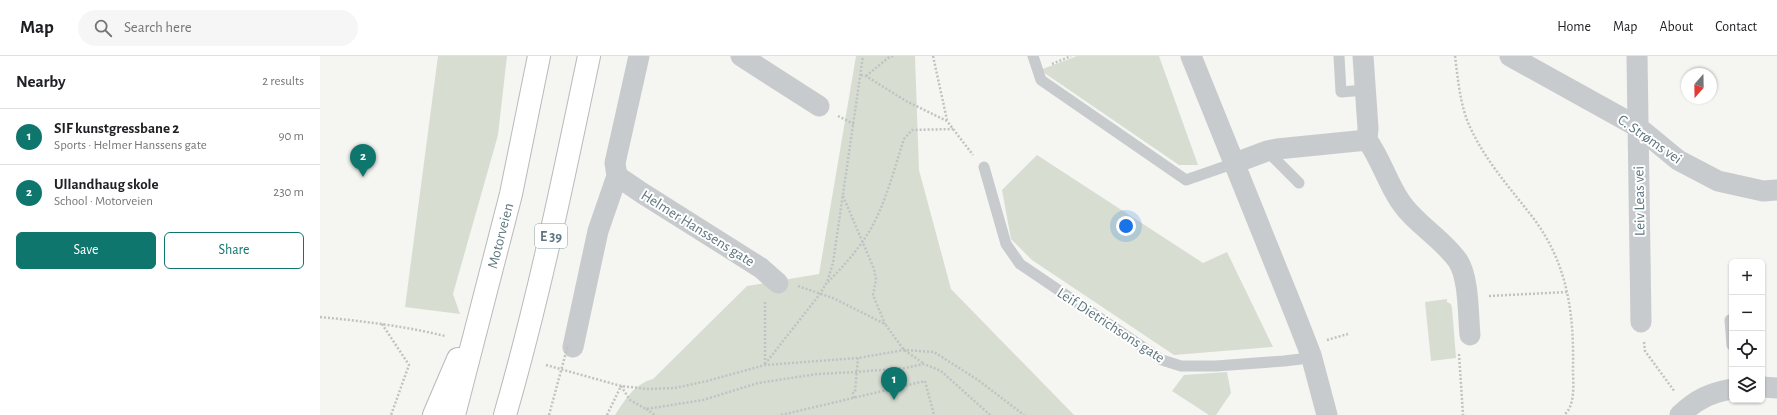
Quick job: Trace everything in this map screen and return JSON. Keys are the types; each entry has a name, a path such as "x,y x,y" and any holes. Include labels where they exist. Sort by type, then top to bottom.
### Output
{"highway":[{"name":"Motorveien","path":"454,415 512,194 539,56"},
{"name":"E 39","path":"505,415 537,296 589,56"},
{"path":"434,415 489,286"}],"street":[{"path":"571,346 598,231 617,176 615,163 639,56"},
{"path":"741,56 819,106"},
{"path":"1191,56 1311,355 1327,415"},
{"path":"1362,56 1368,128 1367,140 1376,152 1401,202 1432,236 1450,251 1458,262 1465,279 1470,335"},
{"name":"C. Strøms vei","path":"1510,56 1638,127 1678,160 1718,181 1763,191 1777,190"},
{"name":"Leiv Leas vei","path":"1637,56 1641,322"},
{"path":"1235,163 1267,151 1367,140"},
{"name":"Helmer Hanssens gate","path":"617,176 761,268 778,283"},
{"path":"1765,387 1777,388"},
{"path":"1684,412 1711,393 1729,390"}],"lane":[{"path":"1033,56 1042,80 1186,180 1235,163"},
{"path":"1338,56 1341,92 1365,90"},
{"path":"1267,151 1300,183"},
{"name":"Leif Dietrichsons gate","path":"984,167 1006,244 1020,264 1162,360 1181,366 1216,366 1295,359 1311,355"}],"path":[{"path":"828,282 833,262 863,56"},
{"path":"866,76 888,58 893,56"},
{"path":"933,56 947,121"},
{"path":"1455,56 1458,83 1469,126 1490,164 1534,220 1550,244 1559,262 1572,314 1574,339 1572,399 1569,409 1564,415"},
{"path":"860,75 866,76 906,101 947,121 965,146 984,167"},
{"path":"765,365 828,282 838,272 862,240 877,216 904,139 912,130 953,128"},
{"path":"843,196 875,273 873,295 885,324 904,350 924,364 941,371 990,415"},
{"path":"765,365 765,297 771,287 778,283 790,282 859,309 885,324"},
{"path":"1466,297 1567,292"},
{"path":"320,317 382,323 445,336"},
{"path":"1641,322 1646,351 1684,412"},
{"path":"382,323 409,365 391,415"},
{"path":"1335,337 1348,334"},
{"path":"549,415 571,346"},
{"path":"546,365 621,386 648,389 675,388 765,365 858,358 904,350 934,352 978,380 1024,415"},
{"path":"854,398 853,393 855,392 858,358"},
{"path":"646,409 703,400 758,383 817,374 905,368 924,364"},
{"path":"781,415 926,381 934,415"},
{"path":"621,386 630,400 655,415"},
{"path":"607,415 621,386"}],"shaded area":[{"path":"438,56 507,56 498,135 453,294 460,314 405,307"},
{"path":"856,56 915,56 919,170 951,289 1074,415 615,415 626,398 635,389 646,381 653,379 747,286 819,274"},
{"path":"1077,56 1159,56 1198,165 1179,165 1040,70"},
{"path":"1037,155 1203,263 1227,252 1273,347 1174,355 1032,260 1011,239 1002,190"},
{"path":"1447,299 1447,302 1451,304 1452,308 1456,358 1431,361 1425,302"},
{"path":"1227,372 1231,393 1216,415 1209,415 1172,391 1184,375"}],"place":[{"name":"Ullandhaug skole","path":"363,177"},
{"name":"SIF kunstgressbane 2","path":"894,400"}]}
